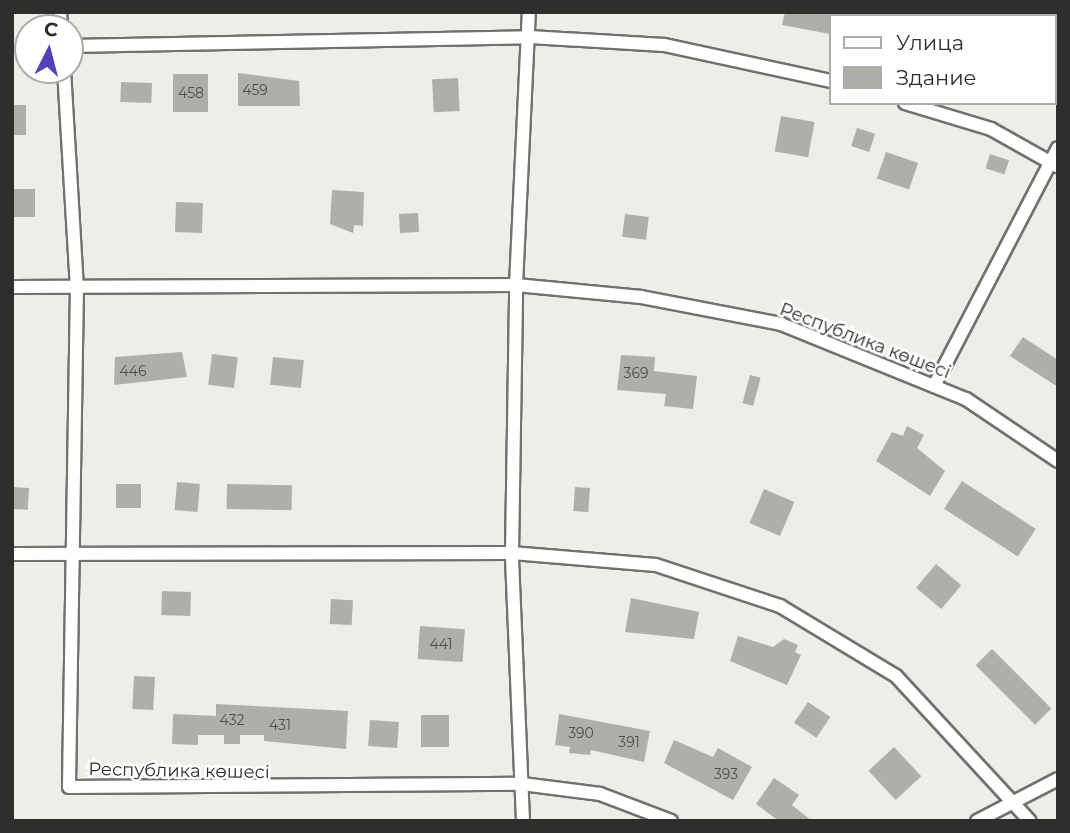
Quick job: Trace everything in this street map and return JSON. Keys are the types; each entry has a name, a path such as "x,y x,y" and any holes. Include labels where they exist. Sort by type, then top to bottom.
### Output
{"street":[{"path":"523,821 513,553 516,285 530,37 529,12"},
{"path":"84,46 530,37 664,45 828,81"},
{"name":"Республика көшесі","path":"65,84 77,287 69,787 522,784 600,793 671,821"},
{"path":"912,105 991,129 1054,164"},
{"path":"934,386 1054,164 1058,148"},
{"name":"Республика көшесі","path":"12,287 516,285 641,297 781,324 967,399 1058,461"},
{"path":"12,554 513,553 656,565 780,606 896,676 1030,821"},
{"path":"977,821 1058,779"}],"building":[{"path":"785,12 830,12 828,34 782,25"},
{"path":"238,73 299,81 300,106 238,106"},
{"path":"173,74 208,74 208,112 173,112"},
{"path":"458,78 460,111 434,112 432,79"},
{"path":"121,82 152,83 151,103 120,102"},
{"path":"12,105 26,105 26,135 12,135"},
{"path":"781,116 814,122 808,157 775,151"},
{"path":"857,128 875,134 869,152 851,146"},
{"path":"886,152 918,163 909,190 877,178"},
{"path":"990,154 1009,160 1004,174 985,168"},
{"path":"12,189 35,189 35,217 12,217"},
{"path":"332,190 364,192 363,226 354,225 353,233 330,224"},
{"path":"176,202 203,203 202,233 175,232"},
{"path":"418,213 419,232 400,233 399,214"},
{"path":"625,214 649,217 646,240 622,237"},
{"path":"1023,337 1058,360 1058,387 1010,356"},
{"path":"182,352 187,377 114,385 115,357"},
{"path":"212,354 238,357 234,388 208,385"},
{"path":"621,355 655,357 654,371 697,376 693,409 664,406 666,394 617,390"},
{"path":"273,357 304,360 301,388 270,385"},
{"path":"750,375 761,378 753,406 742,403"},
{"path":"907,426 924,435 917,448 945,471 930,496 876,461 892,432 903,436"},
{"path":"962,481 1036,529 1018,557 944,509"},
{"path":"177,482 200,484 197,512 175,510"},
{"path":"116,484 141,484 141,508 116,508"},
{"path":"227,484 292,485 292,510 227,509"},
{"path":"12,487 29,488 28,510 12,509"},
{"path":"575,487 590,488 588,512 573,511"},
{"path":"764,489 794,502 780,536 750,523"},
{"path":"936,564 961,585 941,609 916,588"},
{"path":"162,591 191,592 190,616 161,615"},
{"path":"631,598 699,612 694,639 625,632"},
{"path":"331,599 353,600 352,625 330,624"},
{"path":"420,626 465,629 463,662 418,659"},
{"path":"738,636 773,647 784,639 798,645 795,652 801,655 787,685 730,661"},
{"path":"992,649 1051,708 1035,725 976,665"},
{"path":"134,676 155,677 153,710 132,709"},
{"path":"808,702 830,717 816,738 794,723"},
{"path":"216,704 348,711 346,749 264,741 264,735 240,735 240,744 224,744 224,735 198,735 198,745 172,744 173,714 216,716"},
{"path":"559,714 650,731 644,762 591,750 590,755 569,753 570,747 555,745"},
{"path":"421,715 449,715 449,747 421,747"},
{"path":"370,720 399,722 397,748 368,746"},
{"path":"674,740 713,757 718,748 752,767 733,800 664,763"},
{"path":"894,747 921,776 896,800 868,771"},
{"path":"774,778 799,795 792,805 812,821 779,821 756,804"}]}
